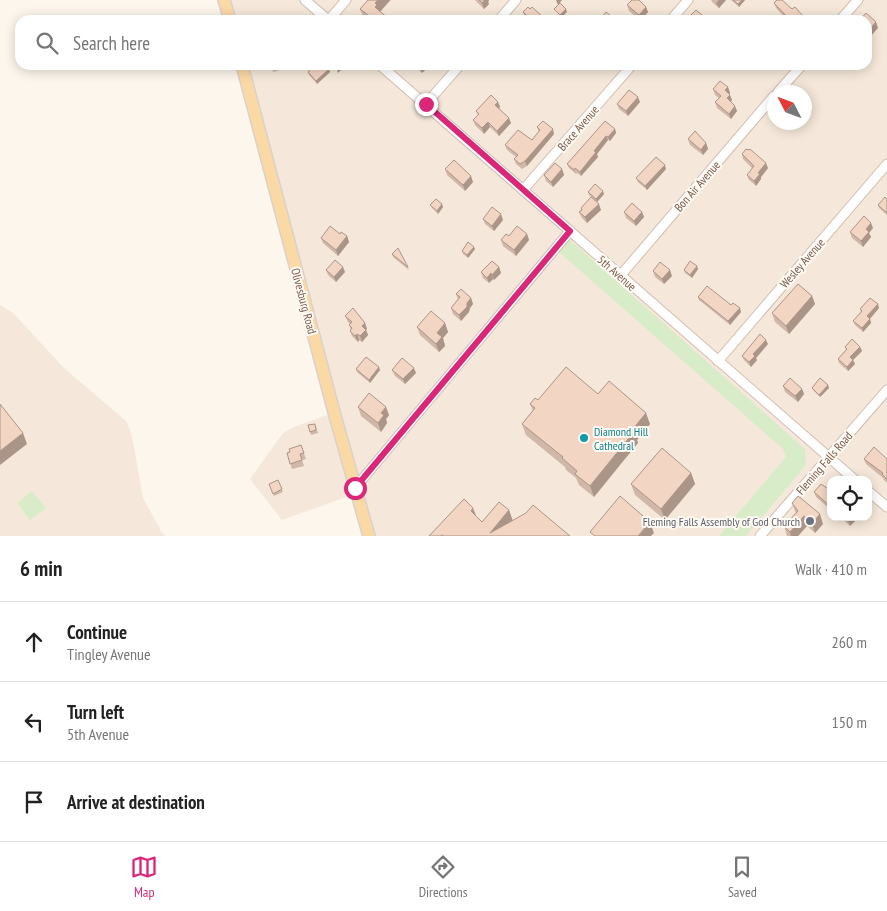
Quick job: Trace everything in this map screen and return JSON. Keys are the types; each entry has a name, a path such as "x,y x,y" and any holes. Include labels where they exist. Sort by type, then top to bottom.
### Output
{"main road":[{"path":"224,0 228,15"},
{"name":"Olivesburg Road","path":"243,70 369,536"}],"street":[{"path":"305,0 323,15"},
{"path":"333,15 346,0"},
{"path":"503,15 516,0"},
{"path":"675,15 688,0"},
{"path":"844,15 858,0"},
{"name":"5th Avenue","path":"386,70 850,476"},
{"path":"426,104 456,70"},
{"name":"Brace Avenue","path":"523,190 628,70"},
{"path":"784,85 798,70"},
{"name":"Bon Air Avenue","path":"620,276 767,104"},
{"name":"Wesley Avenue","path":"718,361 887,164"},
{"path":"355,488 570,231"},
{"name":"Fleming Falls Road","path":"760,536 887,390"},
{"path":"872,494 887,507"}],"shaded area":[{"path":"229,0 887,0 887,536 373,536 352,495 282,520 250,479 283,433 330,414 247,70 872,70 872,15 233,15"},
{"path":"0,305 13,313 64,368 127,422 132,437 143,498 162,533 166,536 0,536"}],"green space":[{"path":"570,240 805,449 806,465 746,536 719,536 786,457 783,449 559,252 560,248"},
{"path":"32,491 46,508 30,520 17,503"}],"building":[{"path":"368,0 378,0 375,3 377,5 375,7 384,15 368,15 360,9"},
{"path":"632,0 639,0 646,7 639,15 627,5"},
{"path":"733,0 742,0 738,4"},
{"path":"777,0 782,0 792,9 795,7 802,15 785,15 774,3"},
{"path":"560,3 566,9 560,15 554,9"},
{"path":"528,7 530,9 532,7 541,15 526,15 523,12"},
{"path":"696,10 702,15 691,15"},
{"path":"872,18 876,22 872,26"},
{"path":"310,70 328,70 316,81 308,72"},
{"path":"720,81 728,87 725,90 730,95 727,98 735,106 729,114 715,102 721,96 713,89"},
{"path":"629,90 638,97 626,111 617,104"},
{"path":"491,95 498,102 495,105 509,118 497,131 488,122 482,128 473,120 479,114 476,111"},
{"path":"543,121 553,129 525,161 520,164 514,159 518,155 505,145 518,130 532,140 540,130 537,127"},
{"path":"605,121 615,129 608,137 606,136 580,172 575,168 574,170 567,164"},
{"path":"695,131 706,143 701,150 688,139"},
{"path":"746,149 750,149 766,163 754,181 747,175 754,166 742,154"},
{"path":"656,157 665,165 645,186 636,178"},
{"path":"454,160 471,176 463,185 445,169"},
{"path":"555,163 562,169 551,182 544,175"},
{"path":"595,184 603,191 596,199 588,192"},
{"path":"591,197 599,204 585,217 579,212"},
{"path":"885,197 887,199 887,213 878,205"},
{"path":"436,199 442,204 437,211 430,205"},
{"path":"632,203 642,212 634,221 624,212"},
{"path":"492,207 501,214 492,226 483,219"},
{"path":"864,216 871,223 866,229 869,232 861,241 850,232"},
{"path":"330,226 340,234 341,232 347,236 336,250 321,238"},
{"path":"517,226 527,234 514,250 501,240 506,234 509,236"},
{"path":"468,242 474,247 467,255 462,251"},
{"path":"398,248 408,267 392,254"},
{"path":"335,260 343,267 334,277 326,270"},
{"path":"492,261 499,267 487,278 481,272"},
{"path":"690,261 697,266 690,275 684,270"},
{"path":"660,262 670,270 662,279 653,271"},
{"path":"798,284 812,296 786,326 772,313"},
{"path":"707,286 731,305 733,303 740,308 728,321 698,297"},
{"path":"461,289 471,298 467,303 467,307 459,315 451,308 460,297 456,294"},
{"path":"870,298 878,304 867,316 870,319 862,328 853,321 862,311 860,309"},
{"path":"353,308 365,323 362,326 366,330 360,336 357,334 355,336 350,331 352,328 349,325 352,322 345,316"},
{"path":"431,311 445,323 437,333 442,337 436,344 417,327"},
{"path":"760,334 766,340 753,354 755,356 749,362 742,356"},
{"path":"852,339 860,347 850,357 853,360 847,367 838,359 847,349 845,347"},
{"path":"366,357 379,367 369,380 356,369"},
{"path":"402,358 414,368 403,379 392,370"},
{"name":"Diamond Hill Cathedral","path":"566,367 598,394 609,381 646,413 632,430 634,432 590,486 575,474 577,471 563,457 522,424 535,408 530,404 535,398 538,400"},
{"path":"790,378 802,389 795,396 783,386"},
{"path":"820,378 828,385 819,395 812,388"},
{"path":"369,393 386,407 381,413 384,415 378,423 358,407"},
{"path":"0,404 23,433 0,451"},
{"path":"315,424 316,430 310,432 308,425"},
{"path":"301,445 304,453 300,454 302,460 290,464 287,453 290,452 289,449"},
{"path":"874,447 887,459 887,479 883,473 864,459"},
{"path":"662,448 691,473 661,509 631,484"},
{"path":"278,480 282,489 273,494 269,484"},
{"path":"821,484 827,488 827,503 814,492"},
{"path":"620,496 650,522 638,536 595,536 590,532"},
{"path":"798,496 820,514 812,523 804,516 790,532 784,526 798,511 792,503"},
{"path":"464,499 473,508 471,511 482,522 499,502 509,510 490,533 526,513 533,505 570,536 429,536"}],"place":[{"name":"Diamond Hill Cathedral","path":"584,438"},
{"name":"Fleming Falls Assembly of God Church","path":"810,521"}],"route":[{"path":"355,488 570,231 426,104"}]}
